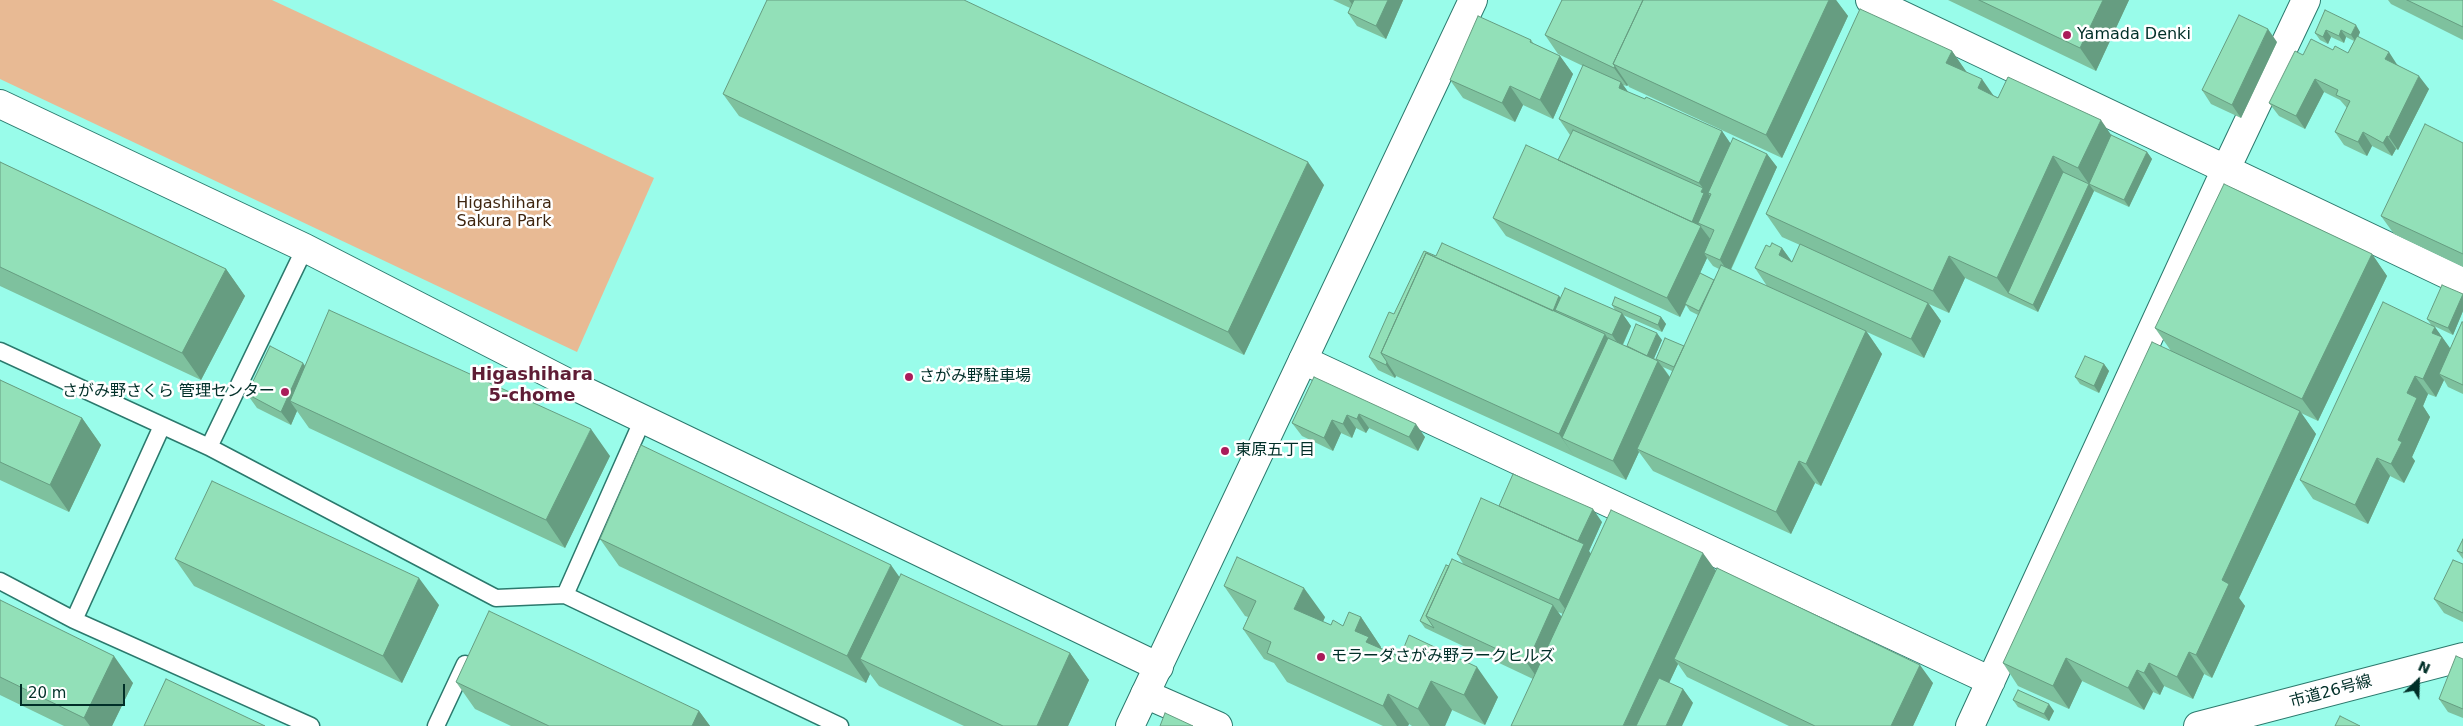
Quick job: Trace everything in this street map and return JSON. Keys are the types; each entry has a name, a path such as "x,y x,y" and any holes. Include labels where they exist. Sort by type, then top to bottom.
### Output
{"street":[{"path":"1130,726 1473,0"},
{"path":"1870,0 2225,171 2463,282"},
{"path":"1970,726 2225,171 2306,0"},
{"path":"0,104 305,248 643,419 1159,667"},
{"path":"1303,360 1991,681"},
{"name":"市道26号線","path":"2198,726 2463,657"},
{"path":"1145,694 1218,726"}],"lane":[{"path":"209,446 305,248"},
{"path":"0,351 209,446 496,598 565,595 840,726"},
{"path":"565,595 643,419"},
{"path":"74,620 162,426"},
{"path":"0,581 74,620 310,726"},
{"path":"488,615 496,598"},
{"path":"436,726 472,649"}],"green space":[{"name":"Higashihara Sakura Park","path":"0,0 272,0 654,178 577,352 0,79"}],"building":[{"path":"767,0 964,0 1308,162 1228,332 723,94"},
{"path":"1354,0 1388,0 1376,26 1348,13"},
{"path":"1562,0 1643,0 1613,64 1614,68 1545,35"},
{"path":"1643,0 1829,0 1766,135 1613,64"},
{"path":"1979,0 2103,0 2080,48"},
{"path":"2407,0 2463,0 2463,27"},
{"path":"1860,9 1952,51 1946,63 1982,79 1978,88 1998,98 2008,77 2101,120 2078,168 2053,156 1997,278 1949,256 1933,291 1766,214"},
{"path":"2325,10 2356,25 2351,35 2341,30 2339,36 2326,30 2323,37 2315,33"},
{"path":"2239,15 2268,29 2232,105 2202,90"},
{"path":"1478,16 1531,40 1530,42 1560,56 1540,100 1510,86 1502,103 1450,80"},
{"path":"2357,36 2389,52 2385,59 2419,76 2389,137 2387,136 2383,143 2363,132 2358,142 2335,132 2350,101 2336,95 2338,90 2315,79 2296,116 2269,103 2295,51 2303,55 2311,39 2333,50 2335,46 2348,53"},
{"path":"1583,65 1621,82 1619,88 1645,99 1646,97 1722,131 1699,183 1559,119"},
{"path":"2425,124 2463,143 2463,254 2381,216"},
{"path":"1573,130 1703,188 1701,192 1704,193 1692,222 1558,160"},
{"path":"2111,135 2147,152 2124,200 2089,184"},
{"path":"1733,138 1767,154 1720,260 1704,253 1714,230 1698,223 1711,194 1708,193"},
{"path":"1526,145 1701,226 1667,298 1493,218"},
{"path":"0,162 226,269 182,353 0,267"},
{"path":"2063,172 2089,184 2033,305 2008,293"},
{"path":"2224,184 2372,254 2302,399 2155,328"},
{"path":"1442,243 1559,296 1553,311 1426,253 1381,353 1387,362 1386,365 1369,357 1389,312 1394,314 1424,251 1436,256"},
{"path":"1772,243 1782,248 1779,255 1792,262 1800,244 1928,303 1911,339 1755,268 1766,245 1770,247"},
{"path":"1426,253 1605,334 1559,434 1381,353"},
{"path":"1721,265 1866,331 1806,464 1799,461 1776,512 1637,449"},
{"path":"1700,273 1714,280 1699,311 1685,304"},
{"path":"2442,285 2463,294 2448,328 2427,319"},
{"path":"1565,288 1622,313 1612,335 1555,310"},
{"path":"1615,297 1661,317 1658,325 1612,305"},
{"path":"2383,302 2435,327 2432,333 2442,337 2423,379 2415,376 2407,393 2417,398 2398,440 2402,442 2391,464 2377,458 2355,505 2300,480"},
{"path":"329,310 591,429 546,520 290,401"},
{"path":"2463,322 2463,385 2439,374"},
{"path":"1636,324 1657,333 1647,356 1627,346"},
{"path":"1608,338 1658,361 1613,461 1562,438"},
{"path":"1665,338 1684,346 1674,367 1656,359"},
{"path":"2152,342 2300,411 2222,580 2229,584 2196,655 2189,652 2177,677 2149,663 2144,673 2137,670 2128,688 2066,658 2053,686 2003,663"},
{"path":"270,346 303,363 281,412 247,394"},
{"path":"2085,356 2104,364 2094,386 2075,377"},
{"path":"1314,377 1416,424 1409,437 1359,414 1357,419 1347,415 1343,424 1332,420 1324,438 1292,423"},
{"path":"0,380 82,418 50,485 0,462"},
{"path":"641,445 891,565 847,656 600,539"},
{"path":"1513,474 1593,509 1578,541 1499,506"},
{"path":"212,481 419,578 383,656 175,559"},
{"path":"1481,498 1584,544 1559,600 1457,554"},
{"path":"1611,510 1703,553 1623,726 1511,726"},
{"path":"2463,539 2463,553 2457,551"},
{"path":"1237,557 1304,588 1294,609 1331,625 1333,620 1343,626 1349,612 1361,617 1355,631 1369,637 1366,642 1400,657 1409,635 1477,667 1464,695 1431,681 1418,709 1388,694 1383,706 1267,653 1271,642 1243,629 1256,601 1224,586"},
{"path":"1452,559 1553,605 1527,663 1426,616"},
{"path":"2453,560 2463,564 2463,613 2434,599"},
{"path":"1446,565 1449,566 1426,616 1434,628 1420,621"},
{"path":"1717,568 1920,665 1891,726 1815,726 1674,659"},
{"path":"901,574 1070,653 1037,726 1003,726 860,659"},
{"path":"0,600 114,656 84,718 0,677"},
{"path":"489,611 699,711 692,726 549,726 456,682"},
{"path":"2456,656 2463,659 2463,709 2439,699"},
{"path":"1659,678 1683,689 1666,726 1636,726"},
{"path":"166,679 265,726 144,726"},
{"path":"2018,690 2049,704 2044,714 2013,700"},
{"path":"1165,713 1193,726 1160,726"},
{"path":"2340,716 2360,726 2335,726"}],"place":[{"name":"Yamada Denki","path":"2067,35"},
{"name":"さがみ野駐車場","path":"909,377"},
{"name":"さがみ野さくら 管理センター","path":"285,392"},
{"name":"東原五丁目","path":"1225,451"},
{"name":"モラーダさがみ野ラークヒルズ","path":"1321,657"}],"district":[{"name":"Higashihara 5-chome","path":"532,385"}]}
